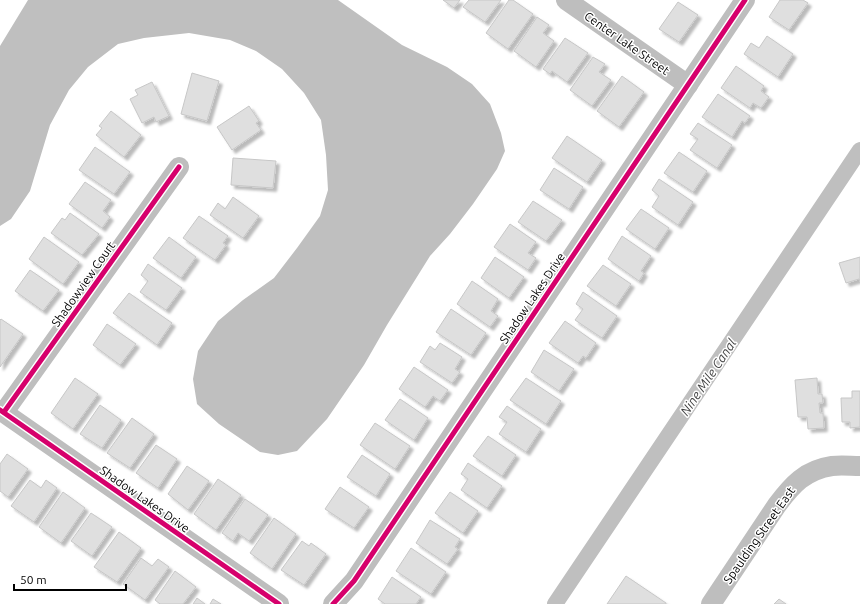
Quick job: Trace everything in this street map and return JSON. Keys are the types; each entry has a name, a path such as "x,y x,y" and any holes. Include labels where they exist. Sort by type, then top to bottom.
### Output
{"street":[{"name":"Center Lake Street","path":"566,0 688,85"},
{"name":"Shadow Lakes Drive","path":"333,604 354,581 745,0"},
{"name":"Shadowview Court","path":"2,411 179,167"},
{"name":"Shadow Lakes Drive","path":"2,411 279,604"},
{"name":"Spaulding Street East","path":"711,604 777,505 787,491 800,478 814,470 832,466 860,466"}],"shaded area":[{"path":"28,0 338,0 402,45 447,67 472,84 490,104 501,133 505,151 497,169 450,234 430,256 364,365 327,419 297,451 278,455 260,452 219,424 197,404 193,379 198,351 218,321 243,300 274,278 320,216 328,190 326,155 321,120 304,93 282,69 256,51 230,40 189,33 144,38 118,44 88,67 69,90 50,125 30,191 11,219 0,226 0,46"}],"building":[{"path":"443,0 460,0 454,8"},
{"path":"469,0 501,0 485,22 463,7"},
{"path":"509,0 513,0 533,14 508,49 486,33"},
{"path":"780,0 803,0 808,3 789,30 769,17"},
{"path":"678,2 698,15 679,42 659,29"},
{"path":"537,17 549,25 543,33 554,41 536,67 514,51"},
{"path":"767,36 793,54 778,77 744,54 751,43 759,48"},
{"path":"565,38 588,53 567,82 552,71 550,74 543,69"},
{"path":"593,57 605,64 599,72 611,80 592,106 570,90"},
{"path":"736,66 764,86 761,91 769,97 761,108 753,103 750,108 721,88"},
{"path":"192,73 219,81 207,121 181,114"},
{"path":"622,76 644,92 619,127 597,111"},
{"path":"152,82 169,116 156,122 154,117 142,123 130,99 138,95 135,90"},
{"path":"718,94 750,116 745,123 742,121 732,137 702,117"},
{"path":"249,106 259,121 256,123 261,130 232,150 217,127"},
{"path":"111,111 141,135 124,157 96,135 102,128 99,126"},
{"path":"698,123 732,145 717,168 690,150 698,139 690,134"},
{"path":"567,136 602,160 587,182 552,158"},
{"path":"95,147 130,172 114,194 79,170"},
{"path":"679,152 707,171 693,192 664,173"},
{"path":"233,158 276,161 273,188 231,185"},
{"path":"554,168 583,187 569,209 540,190"},
{"path":"659,179 693,202 678,225 652,207 659,196 652,190"},
{"path":"85,182 111,200 103,211 110,217 102,228 69,204"},
{"path":"233,197 259,216 243,238 210,215 218,203 225,209"},
{"path":"533,201 562,220 546,241 518,222"},
{"path":"641,209 669,228 655,249 626,229"},
{"path":"70,213 99,234 82,255 51,233 62,218 65,220"},
{"path":"199,216 228,236 223,243 226,245 215,260 183,238"},
{"path":"510,224 536,242 528,253 536,258 528,270 494,247"},
{"path":"622,236 651,256 641,271 644,273 639,281 608,259"},
{"path":"44,237 79,262 63,284 29,259"},
{"path":"169,237 196,257 181,278 153,258"},
{"path":"495,257 524,277 509,298 481,278"},
{"path":"860,257 860,282 859,279 846,283 839,263"},
{"path":"148,264 182,288 166,310 140,292 148,281 141,275"},
{"path":"603,265 631,284 616,306 587,286"},
{"path":"30,270 59,290 43,311 15,291"},
{"path":"472,281 498,299 491,311 498,316 490,327 457,304"},
{"path":"583,292 617,316 602,338 575,320 583,309 576,304"},
{"path":"129,293 172,323 157,345 113,313"},
{"path":"451,309 486,333 471,355 436,332"},
{"path":"1,319 23,334 0,367 0,320"},
{"path":"565,321 596,343 586,358 583,356 578,363 549,343"},
{"path":"107,324 136,344 120,365 93,345"},
{"path":"440,343 462,357 455,369 460,372 452,383 420,362 430,346 435,350"},
{"path":"544,350 574,369 559,391 531,372"},
{"path":"414,367 448,390 440,401 433,396 425,407 399,389"},
{"path":"75,378 98,394 73,429 51,413"},
{"path":"526,378 561,401 546,424 510,400"},
{"path":"817,378 818,394 822,394 823,403 819,403 820,413 823,413 824,428 808,429 807,417 798,417 795,380"},
{"path":"852,391 860,391 860,427 850,428 850,422 842,422 841,398 852,398"},
{"path":"400,399 428,418 414,440 385,420"},
{"path":"100,405 121,420 102,448 80,434"},
{"path":"507,406 541,429 526,452 499,434 507,422 499,417"},
{"path":"132,418 154,434 130,468 107,453"},
{"path":"375,423 410,446 395,469 360,445"},
{"path":"488,436 516,455 502,476 473,456"},
{"path":"156,445 177,459 158,488 136,473"},
{"path":"7,454 28,469 8,497 0,491 0,464"},
{"path":"362,455 390,474 376,496 347,477"},
{"path":"468,463 502,486 487,508 461,490 468,479 461,474"},
{"path":"187,466 209,481 188,510 168,494"},
{"path":"218,479 241,495 216,530 194,514"},
{"path":"30,480 41,488 46,480 57,488 34,522 11,506"},
{"path":"340,487 369,507 354,528 325,509"},
{"path":"63,492 85,508 61,543 39,527"},
{"path":"450,492 478,511 463,533 435,513"},
{"path":"245,499 268,515 249,541 238,533 233,541 222,533"},
{"path":"91,513 112,527 92,556 71,541"},
{"path":"274,518 296,534 272,569 250,553"},
{"path":"430,520 460,539 455,547 458,549 447,564 416,543"},
{"path":"119,532 141,548 117,582 94,567"},
{"path":"302,541 309,546 311,543 326,554 304,585 281,570"},
{"path":"411,548 446,572 431,594 396,571"},
{"path":"141,558 152,566 158,559 169,567 145,600 123,584"},
{"path":"175,571 196,587 183,604 160,604 155,600"},
{"path":"626,576 666,603 666,604 607,604"},
{"path":"392,577 421,597 416,604 385,604 378,599"},
{"path":"197,598 205,604 193,604"},
{"path":"213,599 221,604 210,604"},
{"path":"779,599 786,604 774,604"}],"waterway":[{"name":"Nine Mile Canal","path":"555,604 860,150"}],"cycle path":[{"path":"333,604 354,581 745,0"},
{"path":"4,412 179,167"},
{"path":"0,410 279,604"}]}
